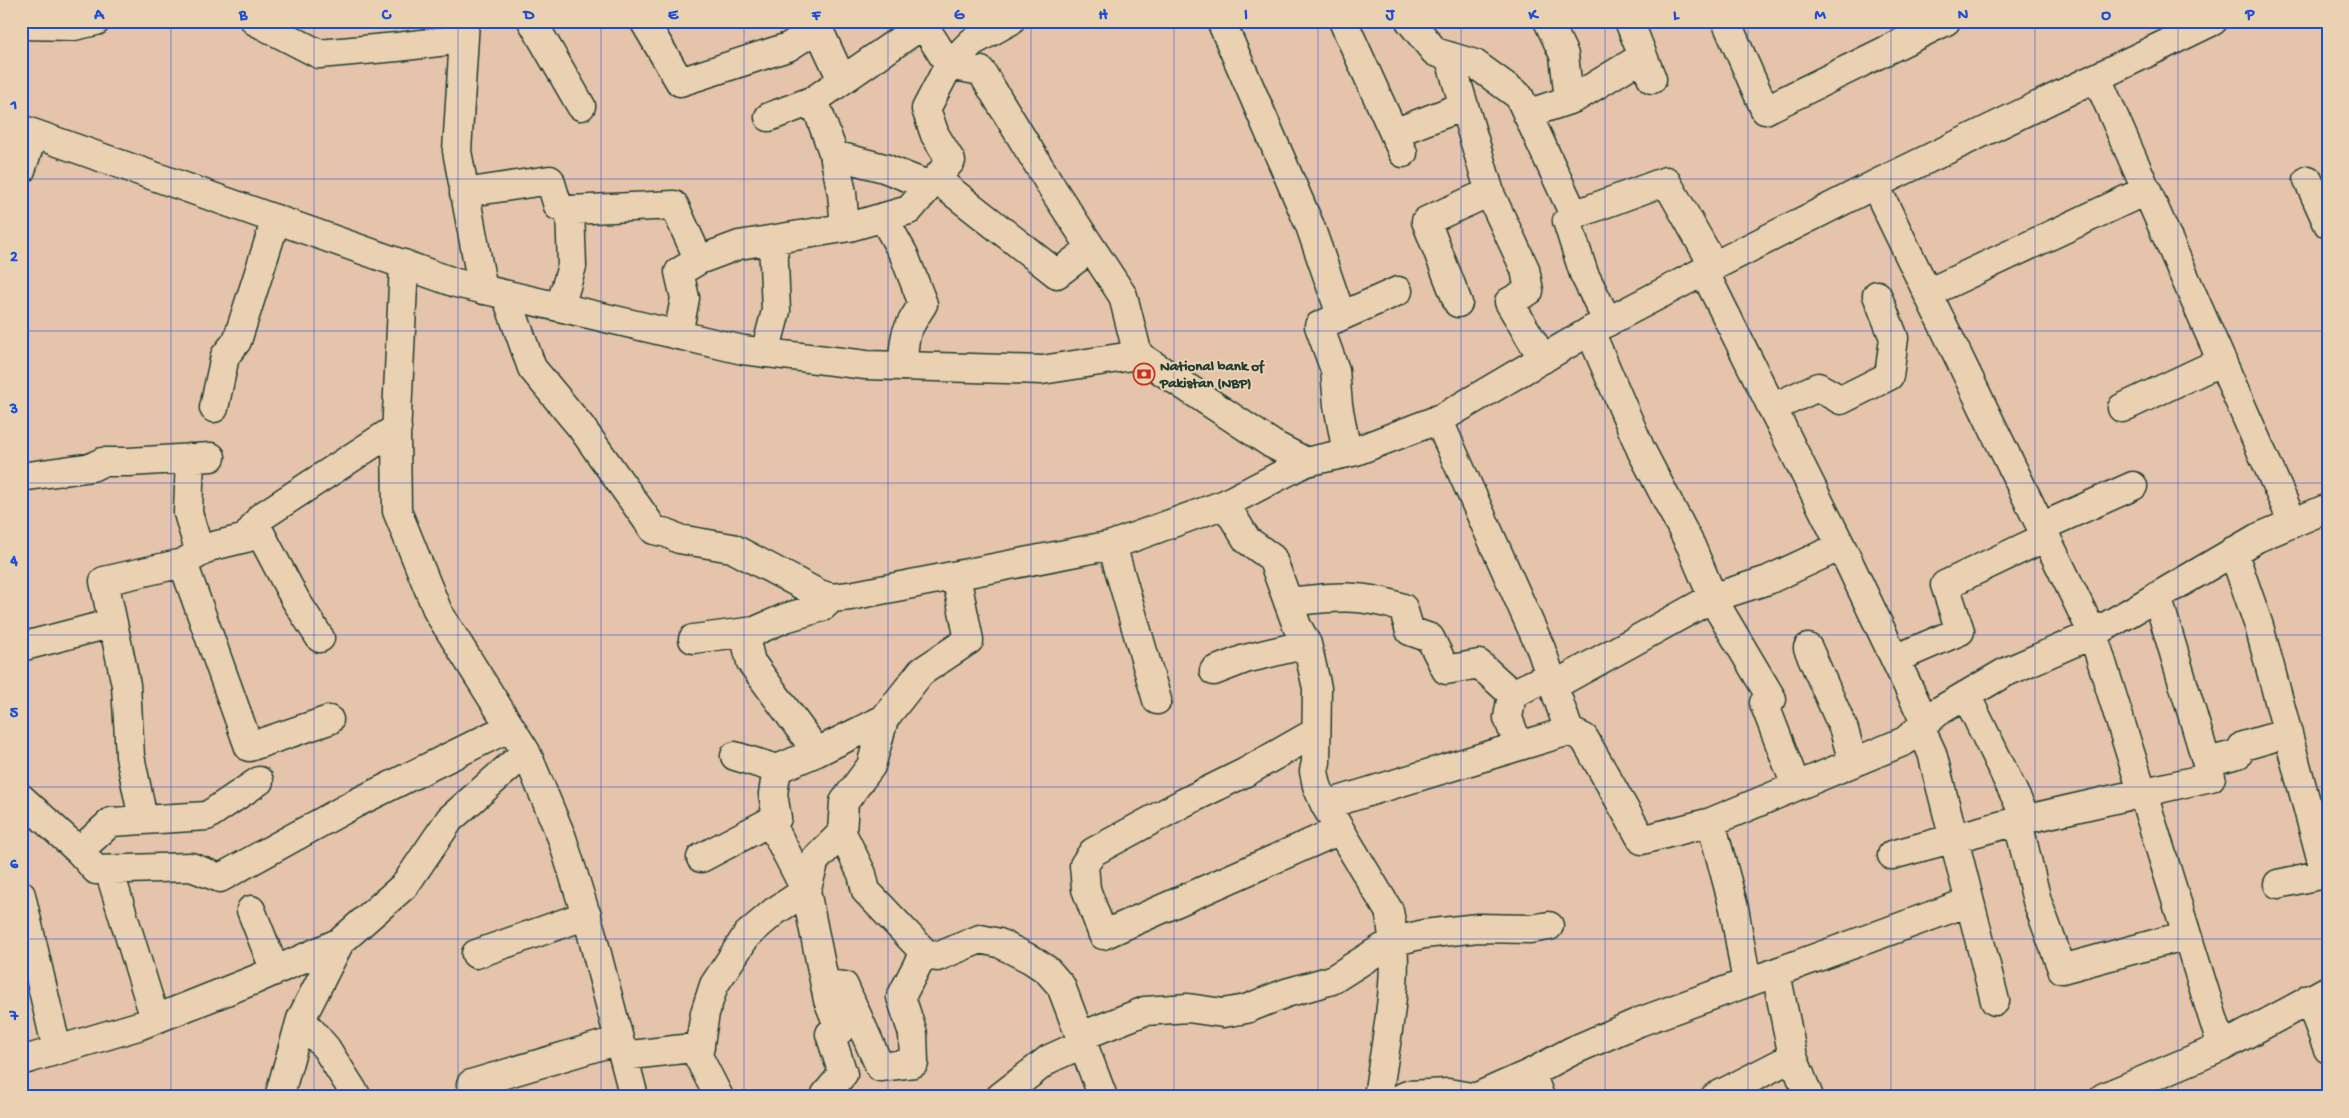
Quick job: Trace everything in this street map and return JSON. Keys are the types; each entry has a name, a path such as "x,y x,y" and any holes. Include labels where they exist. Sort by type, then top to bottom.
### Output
{"street":[{"path":"255,21 319,54 398,48 464,30 457,151 464,193 495,292 532,368 581,427 654,530 679,539 732,548 820,594 832,598 1112,545 1225,504 1306,462 1347,453 1398,437 1438,419 1599,326 1709,269 1875,185 2213,21"},
{"path":"532,21 581,106"},
{"path":"644,21 680,82 788,47 818,28 842,80"},
{"path":"678,335 685,298 679,272 699,260 739,245 845,227 909,210 951,161 935,135 926,109 949,65 972,42 1010,21"},
{"path":"1222,21 1310,226 1341,315"},
{"path":"1343,21 1398,143 1464,106"},
{"path":"1410,21 1434,52 1475,64 1519,96 1574,215"},
{"path":"1548,21 1564,55 1569,100"},
{"path":"1527,114 1569,100 1647,68 1629,21"},
{"path":"1726,21 1765,110 1946,21"},
{"path":"21,25 81,23"},
{"path":"769,117 814,100 922,23 949,65 981,71 1123,296 1138,355 1272,444 1306,462"},
{"path":"1449,56 1490,192 1525,269 1529,291 1509,302 1543,359"},
{"path":"2097,78 2293,523"},
{"path":"814,100 834,155 842,194 845,227"},
{"path":"21,170 27,132 456,283 743,350 866,365 1042,370 1138,355"},
{"path":"834,155 933,182 1057,274 1091,248"},
{"path":"464,193 550,180 558,206 570,210 674,205 699,260"},
{"path":"2308,180 2328,224"},
{"path":"1796,786 1764,703 1772,699 1712,598 1691,546 1641,450 1599,326 1582,265 1567,221 1574,215 1666,181 1709,269 1772,408 1895,659 1923,725 1996,1001"},
{"path":"1875,185 2092,634 2222,1047"},
{"path":"1928,293 2147,190"},
{"path":"1458,303 1426,221 1490,192"},
{"path":"560,307 572,266 570,210"},
{"path":"883,217 904,255 923,304 907,328 904,338 903,366"},
{"path":"214,408 225,356 237,340 276,219"},
{"path":"765,353 776,311 773,240"},
{"path":"404,264 397,428 397,511 438,612 526,752 562,838 586,915 634,1097"},
{"path":"1347,453 1338,405 1335,370 1320,326 1398,291"},
{"path":"1772,408 1818,387 1841,400 1889,376 1894,338 1877,295"},
{"path":"2122,408 2222,361"},
{"path":"1438,419 1541,649 1569,730 1584,738 1642,840 1711,822 1905,741 1938,711 2004,673 2092,634 2257,538 2328,508"},
{"path":"143,819 130,756 126,685 104,582 192,558 209,547 246,538 261,517 397,428"},
{"path":"21,477 92,467 102,462 200,458 188,513 192,558 249,747 330,720"},
{"path":"1895,659 1960,632 1945,585 2133,486"},
{"path":"1225,504 1247,540 1272,558 1297,626 1307,644 1317,688 1314,771 1317,786 1325,805 1390,912 1393,986 1378,1097"},
{"path":"256,525 295,599 320,638"},
{"path":"1112,545 1157,700"},
{"path":"1512,694 1551,681 1712,598 1768,580 1841,546"},
{"path":"2233,552 2259,626 2326,873 2278,884"},
{"path":"956,576 969,640 921,672 884,719 871,766 844,802 842,833 862,874 866,891 924,952 938,957 980,939 999,943 1047,970 1060,986 1102,1097"},
{"path":"1288,602 1342,596 1380,600 1402,608 1410,631 1430,638 1446,670 1479,664 1512,694"},
{"path":"1892,855 2022,821 2211,777 2157,596"},
{"path":"693,639 755,631 785,618 822,607 832,598"},
{"path":"21,647 113,623"},
{"path":"755,631 746,642 751,662 817,752"},
{"path":"1214,671 1245,659 1307,644"},
{"path":"1808,648 1844,730 1853,762"},
{"path":"1512,694 1508,718 1518,744"},
{"path":"1966,695 2022,821 2037,901 2062,969 2187,935"},
{"path":"735,756 777,769 817,752 884,719"},
{"path":"21,798 79,851 96,870 191,868 220,878 356,803 510,726"},
{"path":"1325,805 1518,744 1569,730"},
{"path":"1316,732 1246,772 1176,806 1093,852 1084,865 1086,889 1103,935 1340,830"},
{"path":"2207,762 2238,754 2242,746 2288,733"},
{"path":"21,1061 156,1018 275,971 340,942 405,885 450,819 526,752"},
{"path":"701,858 777,818 773,794 777,769"},
{"path":"79,851 112,822 207,816 259,781"},
{"path":"770,821 806,890 828,1000 840,1030 830,1034 843,1074 826,1094 826,1097"},
{"path":"1711,822 1734,908 1746,983"},
{"path":"718,1097 698,1056 705,1013 714,985 747,935 775,910 806,890 815,860 842,833"},
{"path":"109,870 156,1018"},
{"path":"21,895 57,1050"},
{"path":"1477,1097 1535,1085 1572,1051 1639,1022 1969,902"},
{"path":"251,910 275,971"},
{"path":"476,954 586,915"},
{"path":"1000,1097 1049,1058 1081,1040 1145,1011 1188,1008 1223,1013 1246,1009 1286,993 1332,980 1392,942 1424,934 1478,928 1530,929 1549,926"},
{"path":"280,1097 301,1019 340,942"},
{"path":"825,984 844,986 880,1067 914,1063 912,1034 901,997 924,952"},
{"path":"1776,973 1793,1058 1808,1097"},
{"path":"2118,1094 2222,1047 2318,994 2328,1049"},
{"path":"301,1019 326,1048 357,1097"},
{"path":"471,1084 621,1048 700,1047"},
{"path":"1715,1097 1793,1058"},
{"path":"1403,1097 1408,1094 1448,1093 1471,1097"}],"place":[{"name":"National bank of Pakistan (NBP)","path":"1144,374"}]}
